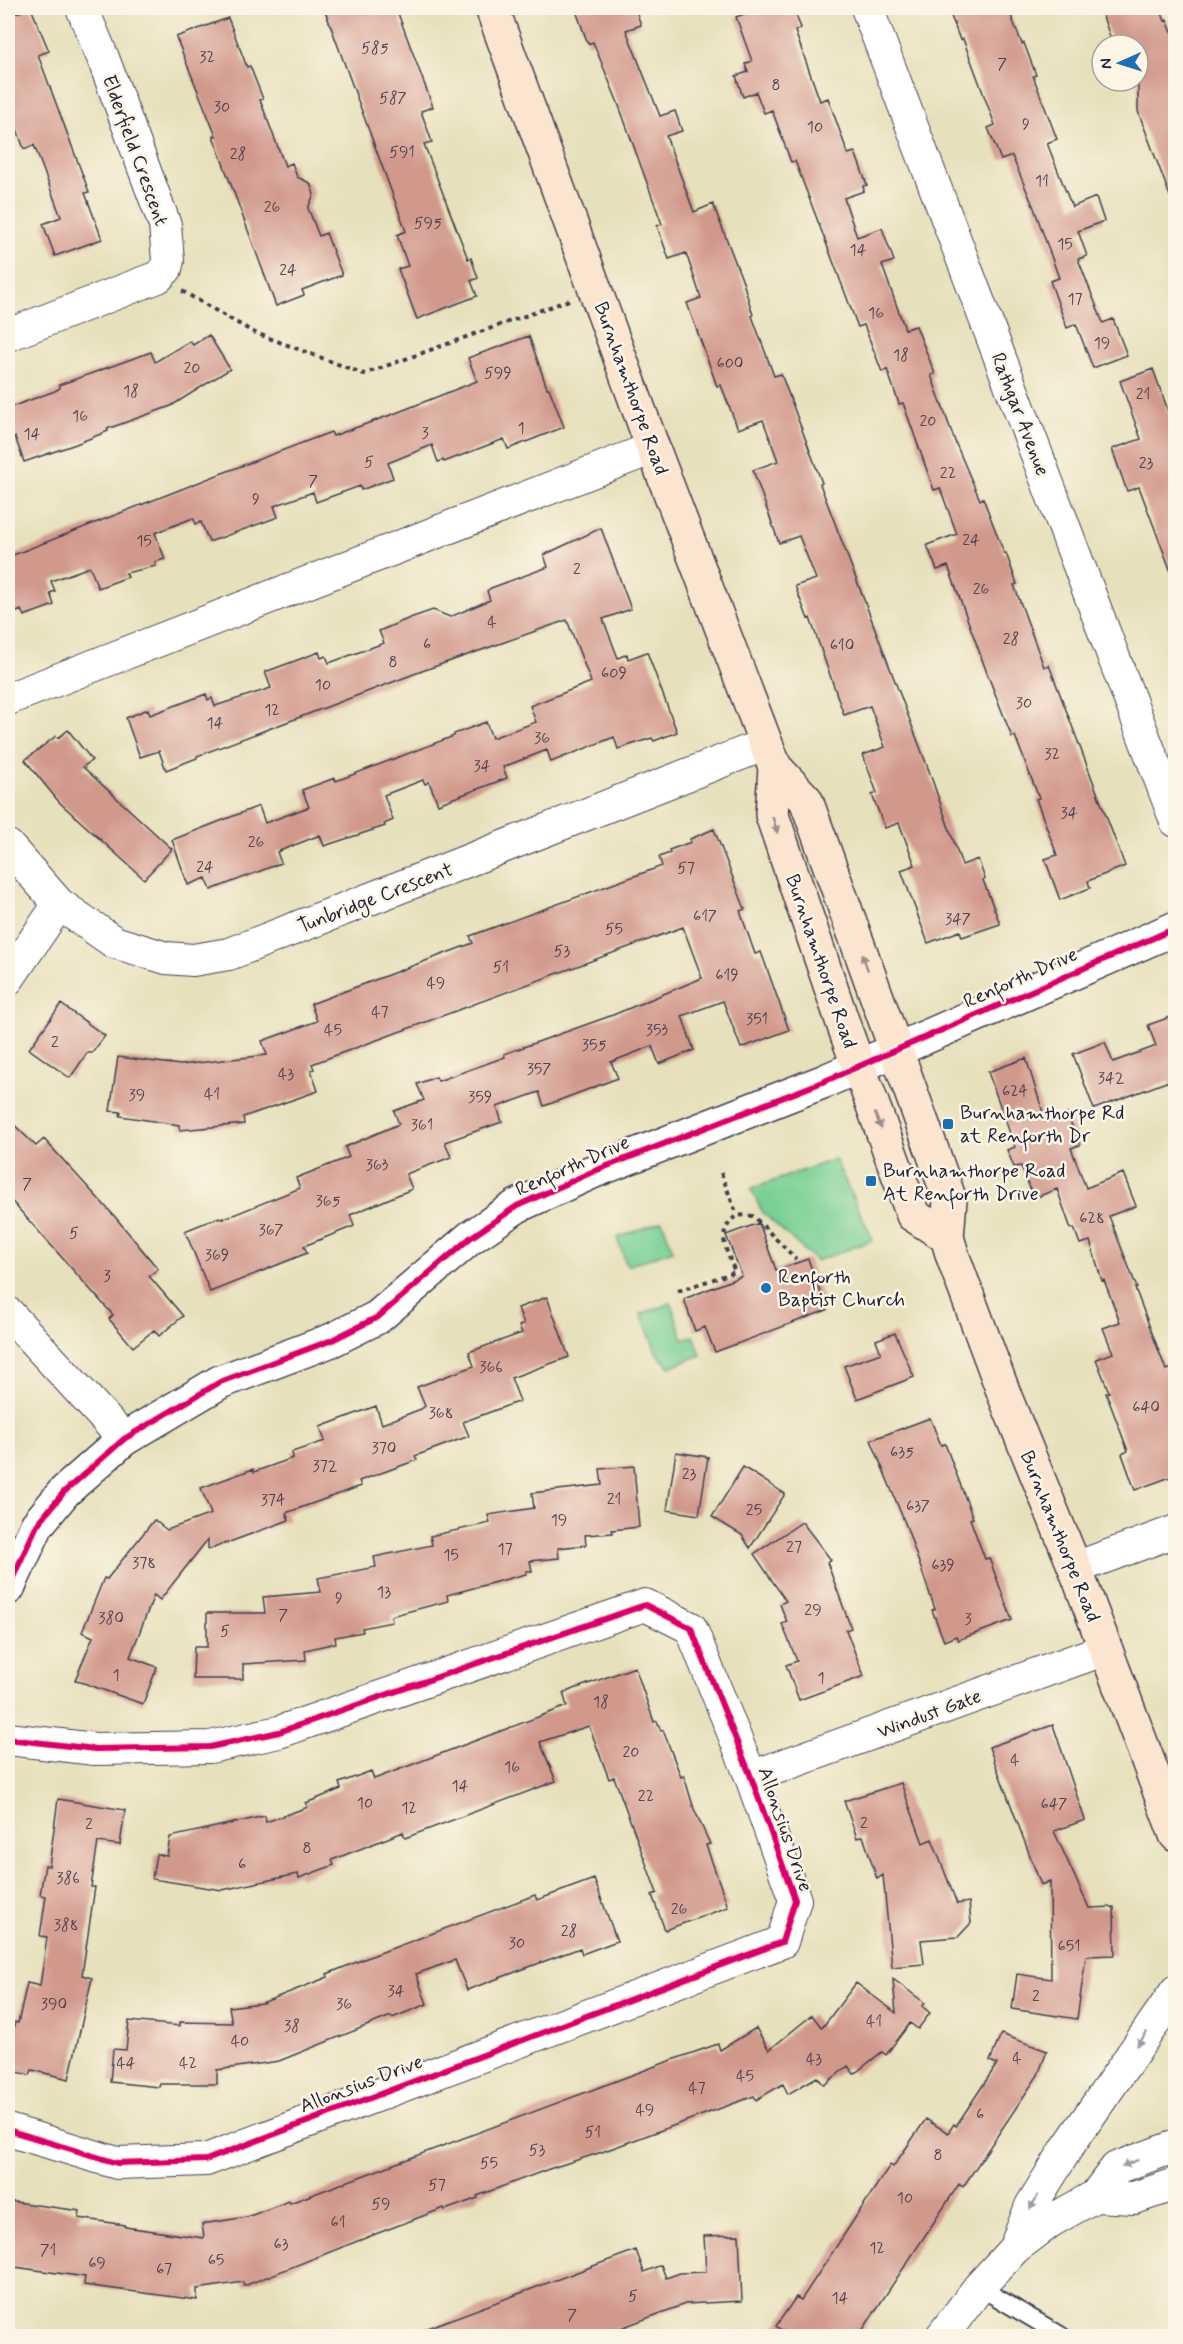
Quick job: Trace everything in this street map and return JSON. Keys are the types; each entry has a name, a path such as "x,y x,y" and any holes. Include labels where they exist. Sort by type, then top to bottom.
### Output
{"main road":[{"name":"Burnhamthorpe Road","path":"492,8 653,448 771,755 806,800 837,881 950,1200 947,1238 1006,1399 1075,1568 1176,1835"},
{"name":"Burnhamthorpe Road","path":"771,755 772,816 858,1066 914,1215 947,1238"}],"street":[{"name":"Elderfield Crescent","path":"82,8 165,225 168,260 166,269 158,278"},
{"name":"Rathgar Avenue","path":"867,8 1176,821"},
{"path":"8,335 158,278"},
{"path":"8,699 653,448"},
{"name":"Tunbridge Crescent","path":"8,846 59,904 114,942 166,958 193,960 229,954 771,755"},
{"path":"8,979 59,904"},
{"name":"Renforth Drive","path":"8,1588 36,1526 64,1492 124,1438 220,1382 332,1340 378,1317 470,1238 517,1206 592,1172 825,1082 1176,927"},
{"path":"8,1313 124,1438"},
{"path":"1075,1568 1176,1531"},
{"name":"Allonsius Drive","path":"8,1739 95,1749 210,1747 279,1732 645,1605 691,1628 752,1777 795,1900 782,1942 206,2160 117,2163 8,2130"},
{"name":"Windust Gate","path":"752,1777 1106,1649"},
{"path":"1015,2248 1031,2206 1067,2148 1176,1991"},
{"path":"942,2337 979,2288 1015,2248 1051,2221 1093,2197 1116,2168 1176,2146"},
{"path":"1067,2148 1093,2197"},
{"path":"1093,2197 1134,2198 1176,2184"}],"lane":[{"path":"798,897 837,881"},
{"path":"979,2288 1062,2337"}],"path":[{"path":"158,278 253,332 364,374 596,289"},
{"path":"721,1173 738,1215"},
{"path":"678,1291 735,1272 723,1240 728,1223 738,1215 753,1216 796,1258"}],"green space":[{"path":"835,1159 873,1240 816,1261 763,1213 751,1189"},
{"path":"662,1221 673,1250 627,1266 617,1238"},
{"path":"671,1303 683,1339 694,1336 701,1355 670,1367 657,1354 641,1314"}],"building":[{"path":"31,8 49,51 38,55 89,192 85,193 102,239 55,256 43,224 61,217 34,145 24,149 17,129 12,130 8,117 8,16"},
{"path":"324,8 396,8 433,107 421,111 432,142 424,144 468,259 471,258 478,278 471,281 477,296 417,319 398,269 408,266 397,235 406,231"},
{"path":"575,8 635,8 641,25 626,30 660,116 675,111 682,131 666,136 694,212 713,204 743,282 752,316 774,376 781,374 962,865 978,859 985,879 983,880 1000,924 962,937 960,931 928,943 901,870 915,865 899,823 885,828 872,795 877,793 863,755 885,747 870,706 844,715 810,618 808,619 795,586 816,579 799,536 779,543 753,470 778,461 763,420 738,429 721,385 717,386 687,303 701,298 686,253 669,259 657,226 662,224 618,103 593,42 588,44"},
{"path":"761,8 793,8 801,28 795,31 820,101 828,98 848,154 855,152 867,185 863,186 864,191 844,198 857,237 882,228 894,261 882,265 905,329 916,326 935,374 931,375 956,444 980,500 983,498 1004,553 1006,553 1017,584 1014,585 1044,667 1049,665 1125,866 1088,881 1090,888 1060,900 1045,859 1057,855 1036,799 1039,798 1015,736 1012,737 948,566 937,570 927,545 957,534 940,488 934,490 903,403 899,404 887,369 882,372 864,325 858,327 795,161 791,162 772,110 764,113 756,92 743,97 736,76 748,72 745,64 752,61 736,17"},
{"path":"948,8 1008,8 1036,75 1033,76 1057,139 1047,143 1072,207 1096,197 1104,221 1078,231 1087,256 1078,259 1103,323 1113,319 1127,355 1093,368 1076,324 1067,328 1050,281 1059,278 1034,208 1012,156 1001,160 988,128 995,125 963,39 960,40"},
{"path":"1100,8 1160,8 1165,21 1167,20 1176,43 1176,204 1173,204 1138,111 1138,93 1150,93 1150,33 1109,33"},
{"path":"228,18 247,67 250,66 263,99 260,100 285,166 292,163 297,177 310,183 314,194 308,208 319,236 326,233 342,275 302,290 304,295 276,306 213,136 216,136 176,37"},
{"path":"209,335 230,369 171,406 24,462 15,437 8,440 8,408 55,391 60,388 59,385 151,352 155,362 190,341 193,345"},
{"path":"529,336 547,388 549,388 564,427 508,449 504,439 444,462 443,460 438,462 432,445 388,463 393,478 361,490 360,486 316,502 313,492 274,506 278,517 209,542 201,522 196,524 193,518 155,533 165,559 155,562 156,566 126,573 128,577 98,588 90,567 51,581 55,591 50,593 54,605 24,616 21,610 8,616 8,557 331,432 333,436 477,381 468,358"},
{"path":"1153,369 1176,433 1176,576 1173,577 1139,487 1127,491 1112,449 1141,439 1120,381"},
{"path":"601,528 631,609 603,619 618,658 627,654 628,659 647,652 677,732 654,741 652,738 618,749 614,737 551,762 547,750 503,767 507,778 438,804 429,782 425,784 423,780 384,795 393,820 384,824 385,826 324,846 320,835 277,852 281,863 211,890 206,878 188,885 172,840 259,806 265,823 309,807 302,790 335,778 336,781 486,722 492,738 536,722 530,706 591,682 567,620 422,671 197,756 197,758 166,770 159,751 140,757 126,718 148,709 150,715 206,694 208,700 212,698 215,706 271,688 265,672 319,652 321,658 326,656 329,663 384,643 379,631 433,610 450,617 490,600 487,591 491,588 548,567 544,555"},
{"path":"68,730 92,760 83,767 172,849 144,879 59,802 25,760 56,736 58,738"},
{"path":"714,829 745,909 740,911 755,954 761,952 789,1030 741,1048 723,1001 682,1016 694,1050 659,1064 652,1046 611,1062 618,1078 544,1106 539,1092 497,1107 502,1122 445,1142 451,1157 406,1174 412,1189 350,1215 354,1226 304,1246 307,1253 210,1292 185,1231 219,1217 219,1219 231,1216 300,1188 296,1178 349,1157 345,1147 399,1124 394,1111 424,1100 417,1084 436,1077 438,1081 505,1057 504,1054 613,1015 702,978 683,927 312,1064 314,1069 311,1070 318,1091 243,1117 244,1124 180,1130 179,1125 120,1116 121,1112 110,1111 118,1057 180,1065 267,1055 262,1041 317,1021 311,1004 473,943 470,936 662,866 659,857 670,853 669,850 691,842 690,839"},
{"path":"61,1004 105,1036 92,1053 87,1053 70,1078 29,1049"},
{"path":"1176,1015 1176,1091 1173,1092 1169,1081 1094,1109 1073,1054 1105,1042 1113,1062 1151,1048 1156,1046 1148,1025"},
{"path":"1026,1058 1046,1122 1067,1114 1080,1145 1071,1148 1086,1188 1123,1173 1136,1206 1109,1216 1166,1370 1176,1367 1176,1475 1135,1490 1122,1454 1128,1451 1096,1359 1113,1353 1103,1328 1120,1322 1104,1280 1102,1281 1090,1241 1080,1244 1074,1228 1071,1229 1057,1189 1034,1198 1021,1166 1014,1167 1007,1150 1015,1147 988,1072"},
{"path":"8,1119 36,1146 44,1139 116,1218 158,1269 149,1276 183,1316 159,1336 154,1330 133,1347 109,1319 113,1315 8,1197"},
{"name":"Renforth Baptist Church","path":"759,1223 776,1270 808,1259 827,1310 715,1352 705,1327 695,1331 684,1299 742,1276 726,1235"},
{"path":"547,1297 569,1357 511,1378 520,1401 463,1422 469,1436 415,1456 417,1460 359,1481 361,1486 286,1513 289,1520 208,1550 208,1539 160,1600 154,1595 130,1657 157,1667 143,1704 75,1680 93,1637 82,1632 104,1578 107,1579 154,1520 167,1530 211,1514 201,1488 253,1469 254,1472 293,1458 292,1452 325,1441 320,1427 376,1406 382,1424 421,1409 425,1406 417,1387 474,1366 469,1352 522,1333 519,1326 524,1324 518,1308"},
{"path":"895,1333 914,1377 857,1399 844,1366 881,1353 876,1340"},
{"path":"930,1418 941,1445 945,1444 973,1518 970,1519 985,1559 989,1558 1012,1620 958,1640 956,1636 944,1641 907,1528 871,1440"},
{"path":"676,1452 708,1457 699,1515 667,1510"},
{"path":"634,1466 639,1527 612,1530 613,1533 585,1535 586,1545 558,1548 559,1558 530,1561 532,1571 526,1571 526,1574 447,1595 448,1601 391,1616 392,1622 362,1628 363,1632 335,1637 336,1643 305,1650 306,1660 243,1664 243,1679 193,1679 194,1647 207,1647 207,1613 265,1613 263,1597 321,1592 318,1578 376,1567 374,1557 432,1545 430,1536 490,1523 488,1515 534,1508 532,1493 602,1485 600,1469"},
{"path":"743,1467 785,1494 750,1548 742,1535 712,1517"},
{"path":"802,1522 831,1560 827,1562 851,1628 846,1630 864,1676 799,1700 786,1665 797,1661 782,1624 787,1622 780,1604 786,1601 754,1554"},
{"path":"635,1667 654,1722 657,1721 661,1731 663,1730 681,1777 684,1776 694,1809 710,1844 706,1845 728,1907 665,1930 652,1895 657,1893 614,1777 609,1779 589,1726 540,1742 556,1781 405,1838 403,1832 332,1860 334,1865 299,1878 298,1874 222,1890 152,1879 156,1854 167,1856 170,1837 265,1816 266,1822 308,1807 306,1803 341,1789 339,1783 371,1771 374,1779 567,1706 563,1693"},
{"path":"1053,1725 1085,1820 1054,1831 1089,1908 1114,1907 1115,1955 1086,1956 1077,2019 1012,2009 1017,1974 1051,1979 1050,1881 1041,1885 989,1747"},
{"path":"901,1783 923,1843 932,1839 957,1904 969,1902 971,1923 958,1937 921,1940 924,1964 892,1967 883,1875 877,1879 863,1836 857,1838 844,1801"},
{"path":"58,1799 125,1810 120,1845 98,1842 91,1887 95,1887 82,1975 92,1978 69,2079 32,2070 30,2075 8,2070 8,2052 15,2022 18,2023 27,1983 40,1986 47,1937 40,1936 46,1896 40,1895 45,1865 49,1866"},
{"path":"594,1879 617,1941 582,1954 580,1948 467,1990 455,1960 416,1974 427,2004 279,2061 217,2070 217,2084 160,2084 159,2087 110,2082 113,2049 126,2050 129,2021 180,2026 180,2022 232,2023 229,2007 262,2003 328,1977 327,1974 369,1957 535,1895 537,1900"},
{"path":"893,1979 925,2003 922,2006 930,2013 918,2029 910,2023 886,2055 882,2052 854,2074 848,2066 824,2085 817,2077 788,2094 783,2084 756,2100 754,2096 549,2169 244,2286 243,2282 197,2289 197,2300 84,2285 85,2277 8,2266 8,2201 80,2211 79,2218 125,2225 125,2227 204,2238 202,2224 247,2217 289,2201 290,2203 672,2060 718,2044 720,2050 756,2028 769,2050 812,2015 822,2028 856,1983 896,2013"},
{"path":"1001,2034 1047,2051 1038,2075 963,2187 959,2184 858,2337 791,2337 776,2326 796,2297 801,2300 890,2165 893,2167 926,2119 948,2133 954,2124 956,2126 997,2064 990,2061"},
{"path":"739,2235 742,2301 685,2304 597,2337 411,2337 411,2334 636,2250 644,2272 661,2265 666,2278 680,2273 706,2272 704,2236"}],"cycle path":[{"path":"8,1588 37,1525 64,1492 124,1439 220,1382 332,1340 378,1317 470,1238 517,1206 592,1172 825,1081 1176,928"},
{"path":"8,1739 95,1749 210,1747 279,1732 645,1605 691,1628 751,1777 795,1900 782,1942 206,2160 117,2163 8,2130"}],"place":[{"name":"Burnhamthorpe Rd at Renforth Dr","path":"948,1124"},
{"name":"Burnhamthorpe Road At Renforth Drive","path":"871,1181"},
{"name":"Renforth Baptist Church","path":"766,1288"}]}
